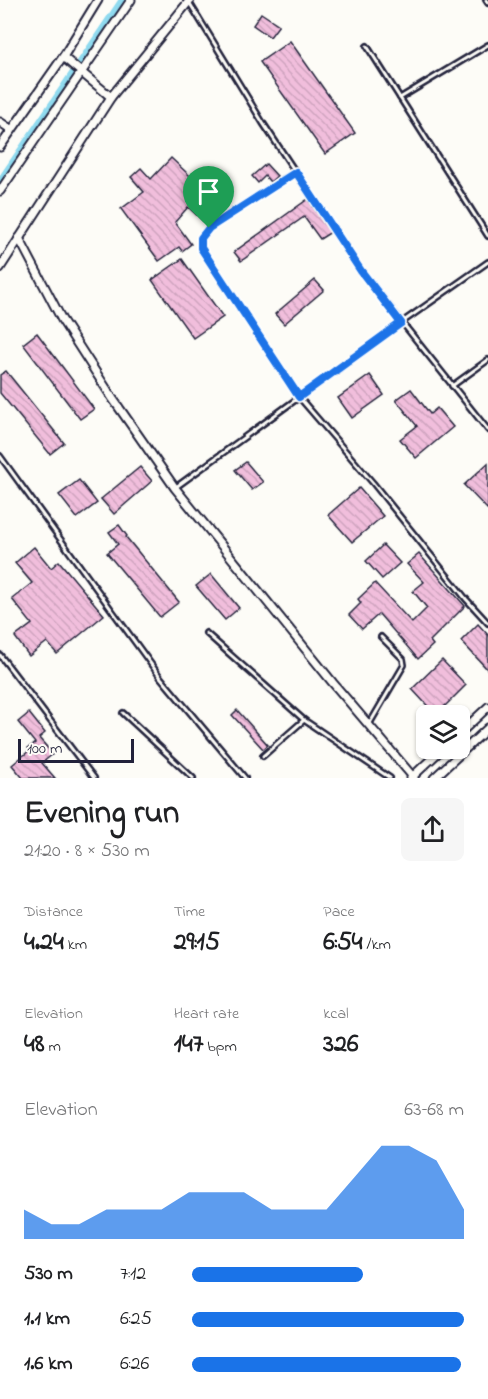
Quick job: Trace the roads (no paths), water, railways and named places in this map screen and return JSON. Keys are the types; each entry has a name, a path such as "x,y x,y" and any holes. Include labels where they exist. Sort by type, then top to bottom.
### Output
{"street":[{"path":"0,147 63,57 98,0"},
{"path":"0,191 131,0"},
{"path":"0,268 111,97 190,1"},
{"path":"63,57 111,97"},
{"path":"0,122 12,130"},
{"path":"19,238 62,320 112,399 175,488 413,778 432,759"},
{"path":"470,724 488,707"},
{"path":"434,778 488,728"}],"lane":[{"path":"190,1 262,123 361,271 488,430"},
{"path":"400,98 488,45"},
{"path":"367,46 488,236"},
{"path":"296,172 209,228 201,238 201,248 299,397 488,623"},
{"path":"175,488 488,262"},
{"path":"452,386 488,360"},
{"path":"0,456 161,678 245,778"},
{"path":"206,633 303,720 390,778"},
{"path":"369,725 404,665 403,659 381,637"},
{"path":"0,655 94,778"},
{"path":"123,714 193,778"},
{"path":"262,756 303,720"}],"waterway":[{"path":"0,182 123,0"}]}
